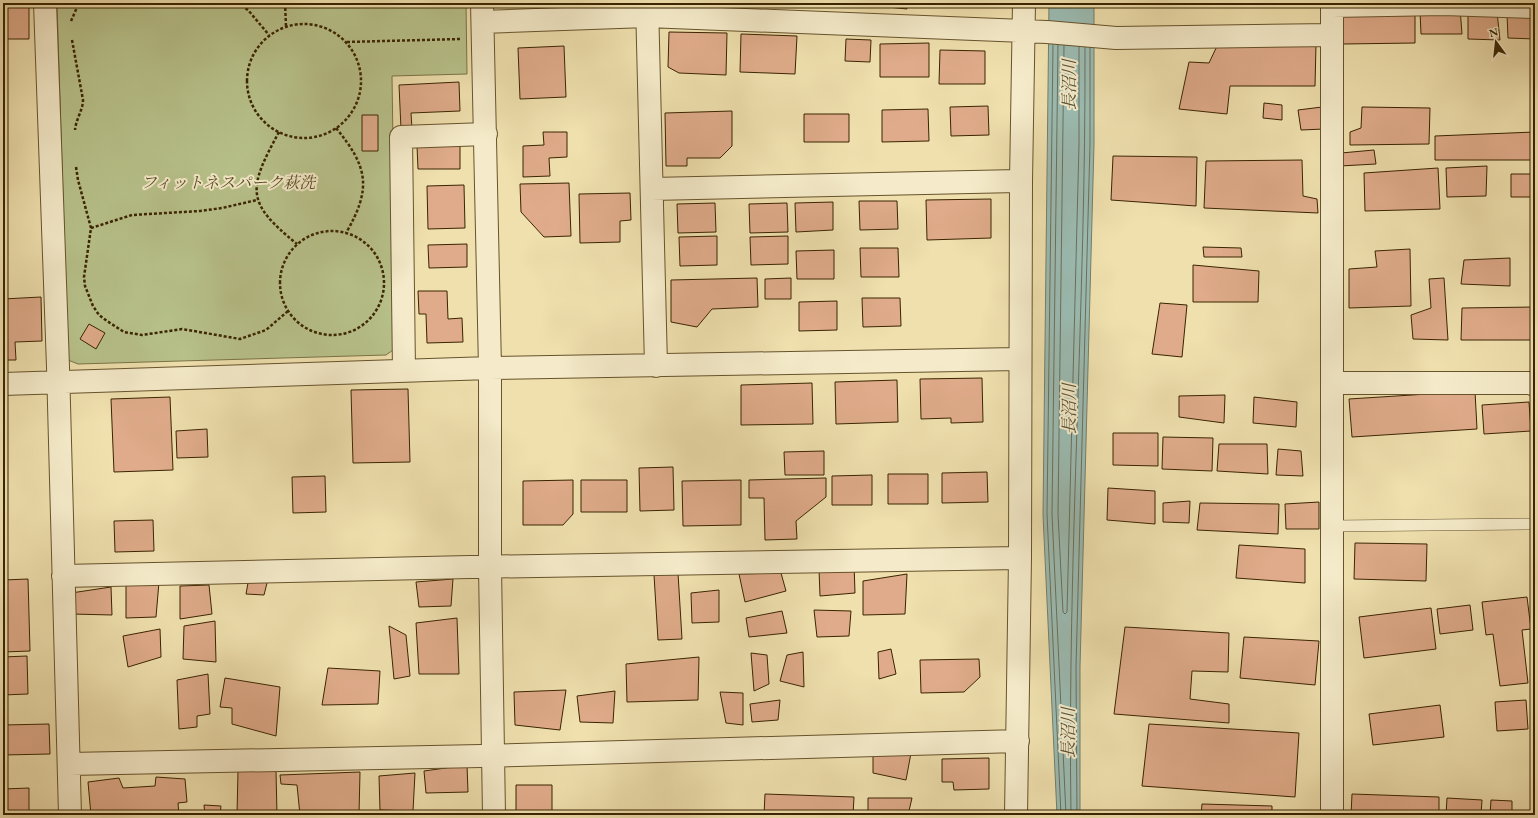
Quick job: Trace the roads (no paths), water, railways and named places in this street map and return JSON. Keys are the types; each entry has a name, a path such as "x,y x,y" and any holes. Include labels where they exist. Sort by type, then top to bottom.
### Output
{"street":[{"path":"45,3 58,382 70,815"},
{"path":"1016,815 1020,558 1021,181 1024,3"},
{"path":"1332,815 1332,5 1443,4 1535,7"},
{"path":"647,10 656,366"},
{"path":"494,815 490,567 490,368 483,12 647,10 1024,32 1047,32 1116,38 1332,35"},
{"path":"404,370 401,137 486,134"},
{"path":"652,189 1021,181"},
{"path":"3,384 404,370 1020,359"},
{"path":"1332,383 1530,383 1535,385"},
{"path":"63,576 1020,558"},
{"path":"69,764 494,756 1018,741"}],"lane":[{"path":"1333,526 1535,524"}],"water":[{"name":"長沼川","path":"1049,3 1094,3 1094,144 1080,667 1080,815 1057,815 1043,515"}],"park label":[{"name":"フィットネスパーク萩洗","path":"228,182"}]}
